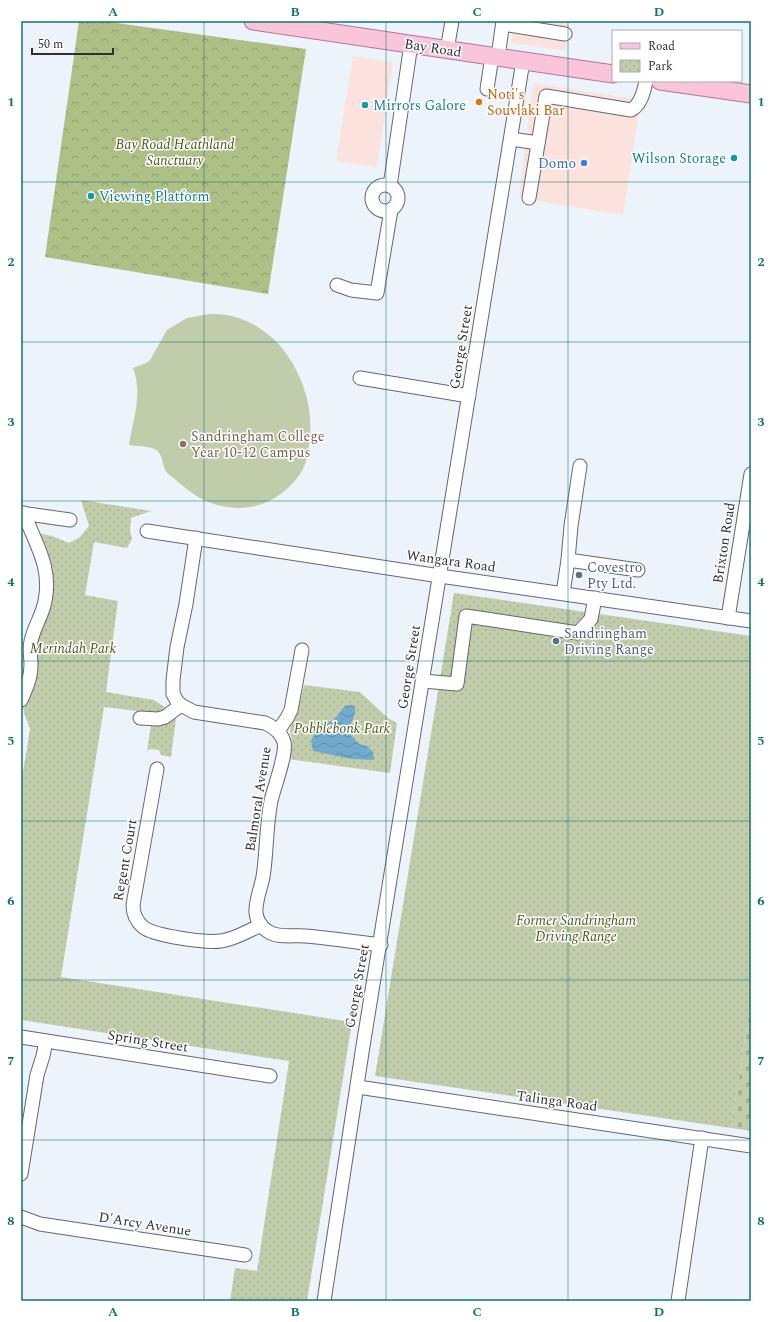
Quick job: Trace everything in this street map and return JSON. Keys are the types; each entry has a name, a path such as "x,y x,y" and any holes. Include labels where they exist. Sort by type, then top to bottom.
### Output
{"main road":[{"name":"Bay Road","path":"253,21 319,26 411,44 612,74"},
{"path":"667,82 751,94"}],"street":[{"path":"448,50 452,21"},
{"path":"487,89 503,23 565,34"},
{"path":"390,186 411,44"},
{"name":"George Street","path":"324,1301 523,61"},
{"path":"529,198 546,96 631,110 642,96 646,82"},
{"path":"511,139 538,144"},
{"path":"337,285 351,290 377,292 391,210 397,203 398,196 390,186 381,186 377,188 372,195 374,205 381,211 391,210"},
{"path":"360,378 469,396"},
{"path":"563,593 580,466"},
{"name":"Brixton Road","path":"728,618 751,474"},
{"path":"23,513 70,520"},
{"path":"21,700 27,688 30,675 31,642 46,601 47,576 46,566 23,513"},
{"name":"Wangara Road","path":"147,531 440,576 751,621"},
{"path":"140,718 165,717 181,705 173,694 173,680 177,647 186,604 196,538"},
{"path":"568,560 638,570"},
{"path":"423,681 457,684 466,616 578,633 591,619 594,598"},
{"path":"278,731 291,710 302,650"},
{"name":"Balmoral Avenue","path":"181,705 194,712 265,723 278,731 282,736 284,746 271,802 265,842 263,877 256,906 256,912 261,925"},
{"name":"Regent Court","path":"157,769 133,905 133,910 137,921 142,926 156,933 212,942 228,939 261,925"},
{"path":"261,925 271,934 277,935 303,936 381,945"},
{"name":"Spring Street","path":"21,1037 270,1076"},
{"path":"21,1174 43,1040"},
{"name":"Talinga Road","path":"358,1087 751,1146"},
{"path":"678,1301 702,1138"},
{"name":"D'Arcy Avenue","path":"21,1217 40,1224"},
{"name":"D'Arcy Avenue","path":"21,1225 40,1224 245,1255"}],"shaded area":[{"path":"514,21 569,21 566,51 511,43"},
{"path":"353,56 393,62 377,167 336,161"},
{"name":"Domo","path":"533,83 641,100 623,215 519,198"}],"green space":[{"name":"Bay Road Heathland Sanctuary","path":"79,21 102,21 306,49 268,294 45,257"},
{"path":"209,314 226,315 242,319 257,326 273,339 283,349 293,364 306,394 310,413 310,434 309,448 303,469 289,487 263,504 238,508 220,506 199,498 167,473 158,451 151,448 129,445 137,397 136,378 133,368 150,360 167,330 187,318"},
{"name":"Merindah Park","path":"81,500 151,511 131,518 130,531 132,539 127,548 94,542 85,595 118,601 106,692 154,700 169,710 176,719 171,757 161,755 159,750 150,749 147,751 153,713 104,707 61,977 352,1022 307,1301 230,1301 235,1268 257,1271 289,1061 21,1020 21,778 30,729 23,706 34,647 52,593 53,578 49,561 38,533 52,536 69,543 80,537 89,526"},
{"name":"Former Sandringham Driving Range","path":"454,593 751,636 751,1000 731,1128 375,1076"},
{"name":"Pobblebonk Park","path":"304,685 360,692 388,718 397,723 390,773 288,759 292,742 290,732 291,724 299,706"},
{"path":"751,1000 751,1131 731,1128"}],"water":[{"path":"345,706 355,706 355,712 348,732 359,744 367,746 373,752 374,760 352,759 313,751 311,741 319,725 333,721"}],"place":[{"name":"Noti's Souvlaki Bar","path":"479,102"},
{"name":"Mirrors Galore","path":"365,105"},
{"name":"Wilson Storage","path":"734,158"},
{"name":"Domo","path":"584,163"},
{"name":"Viewing Platform","path":"91,196"},
{"name":"Sandringham College Year 10-12 Campus","path":"183,444"},
{"name":"Covestro Pty Ltd.","path":"579,575"},
{"name":"Sandringham Driving Range","path":"556,641"}]}
